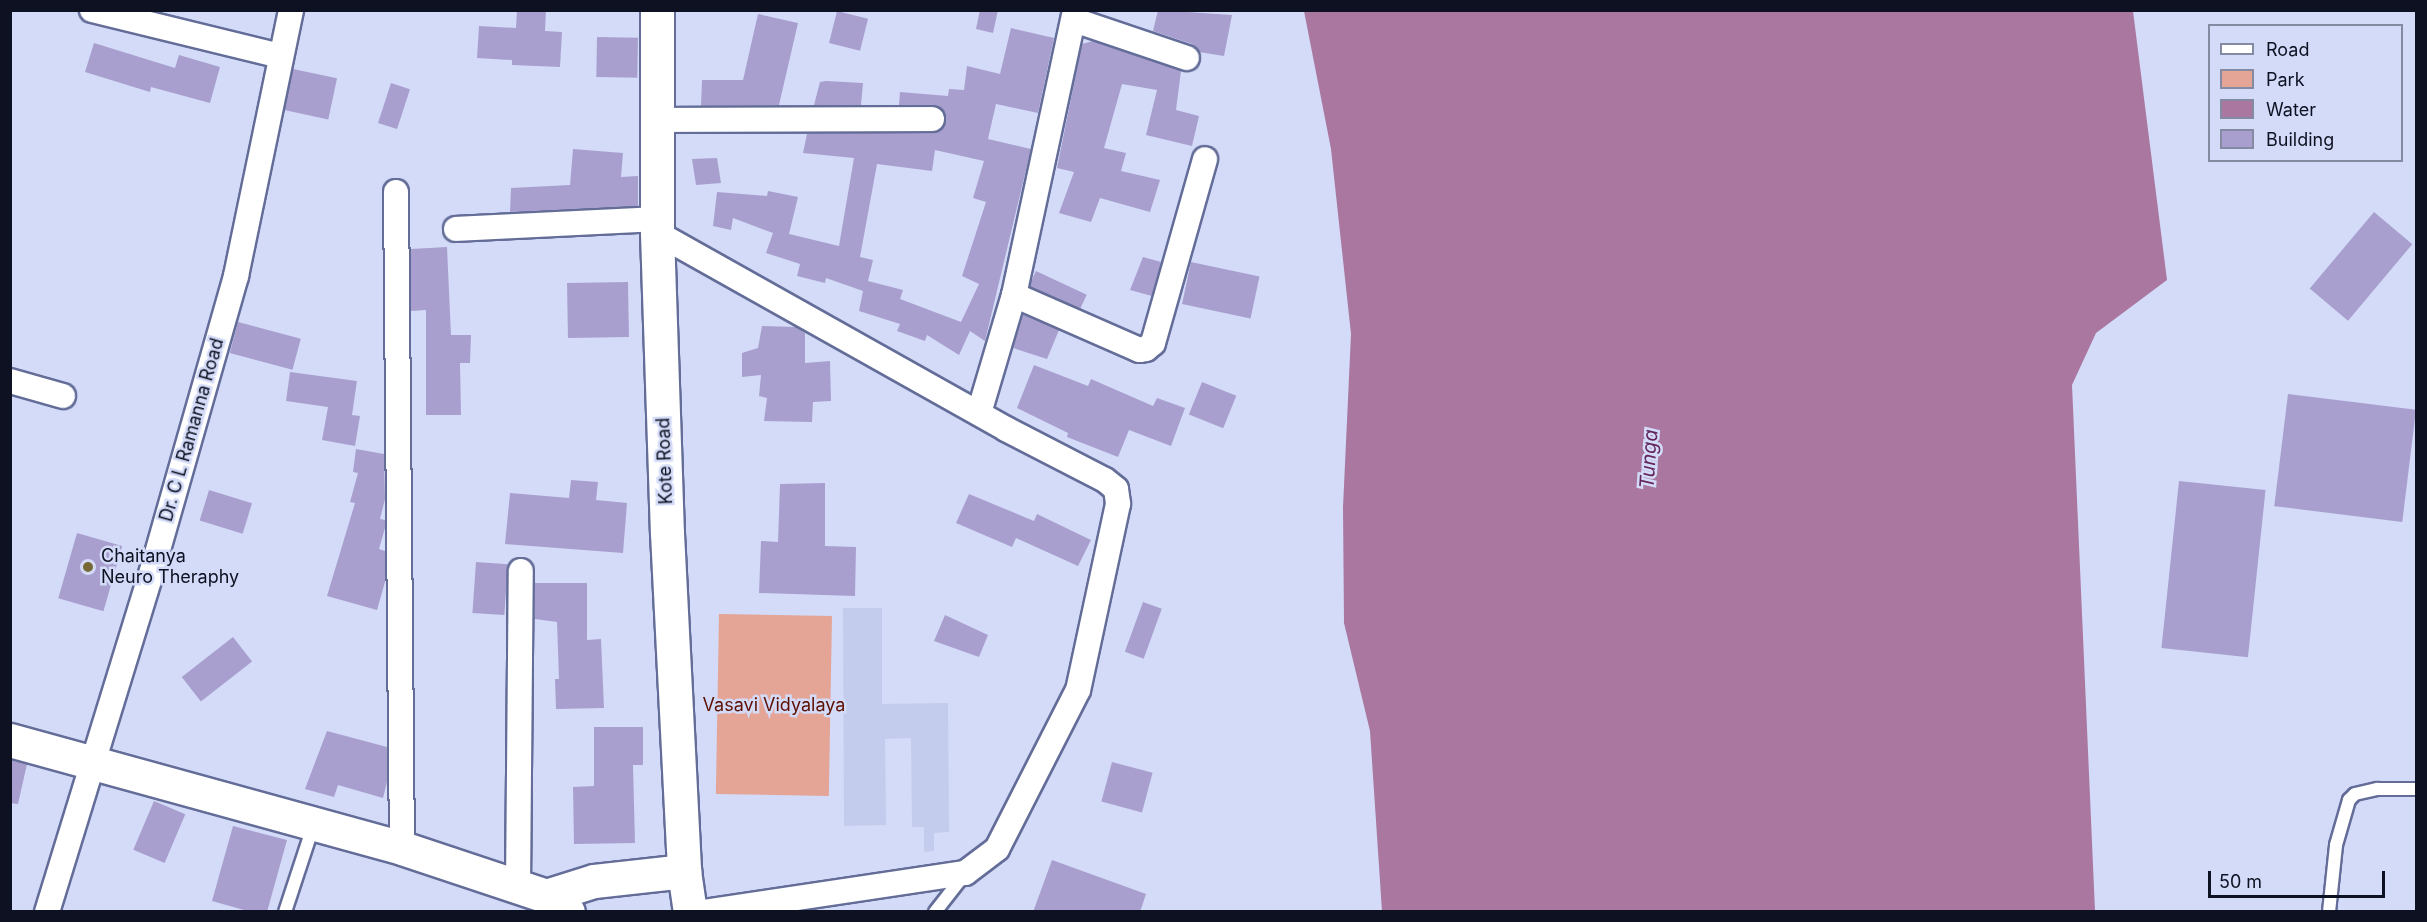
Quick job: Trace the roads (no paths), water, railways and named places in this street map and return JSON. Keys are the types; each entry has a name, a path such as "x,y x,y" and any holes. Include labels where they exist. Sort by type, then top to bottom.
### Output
{"street":[{"path":"92,10 280,56"},
{"name":"Dr. C L Ramanna Road","path":"47,912 91,761 152,571 236,276 291,10"},
{"name":"Kote Road","path":"657,10 657,226 684,871 690,912"},
{"path":"979,413 1014,295 1074,15 1187,58"},
{"path":"657,120 932,119"},
{"path":"1014,295 1139,350 1146,350 1153,343 1205,159"},
{"path":"396,192 402,848"},
{"path":"456,229 657,226 979,413 1105,480 1116,489 1118,504 1078,690 997,849 965,873 703,912"},
{"path":"10,381 63,396"},
{"path":"521,571 544,898"},
{"path":"10,740 315,822 402,848 544,898 594,880 684,871"}],"lane":[{"path":"2329,912 2336,845 2349,800 2355,794 2377,789 2416,789"},
{"path":"285,912 315,822"},
{"path":"935,912 965,873"}],"water":[{"name":"Tunga","path":"1304,11 2133,11 2167,280 2096,333 2072,385 2095,911 1382,911 1370,731 1344,623 1343,507 1351,334 1331,149"}],"place":[{"name":"Chaitanya Neuro Theraphy","path":"88,567"}],"park label":[{"name":"Vasavi Vidyalaya","path":"774,705"}]}
